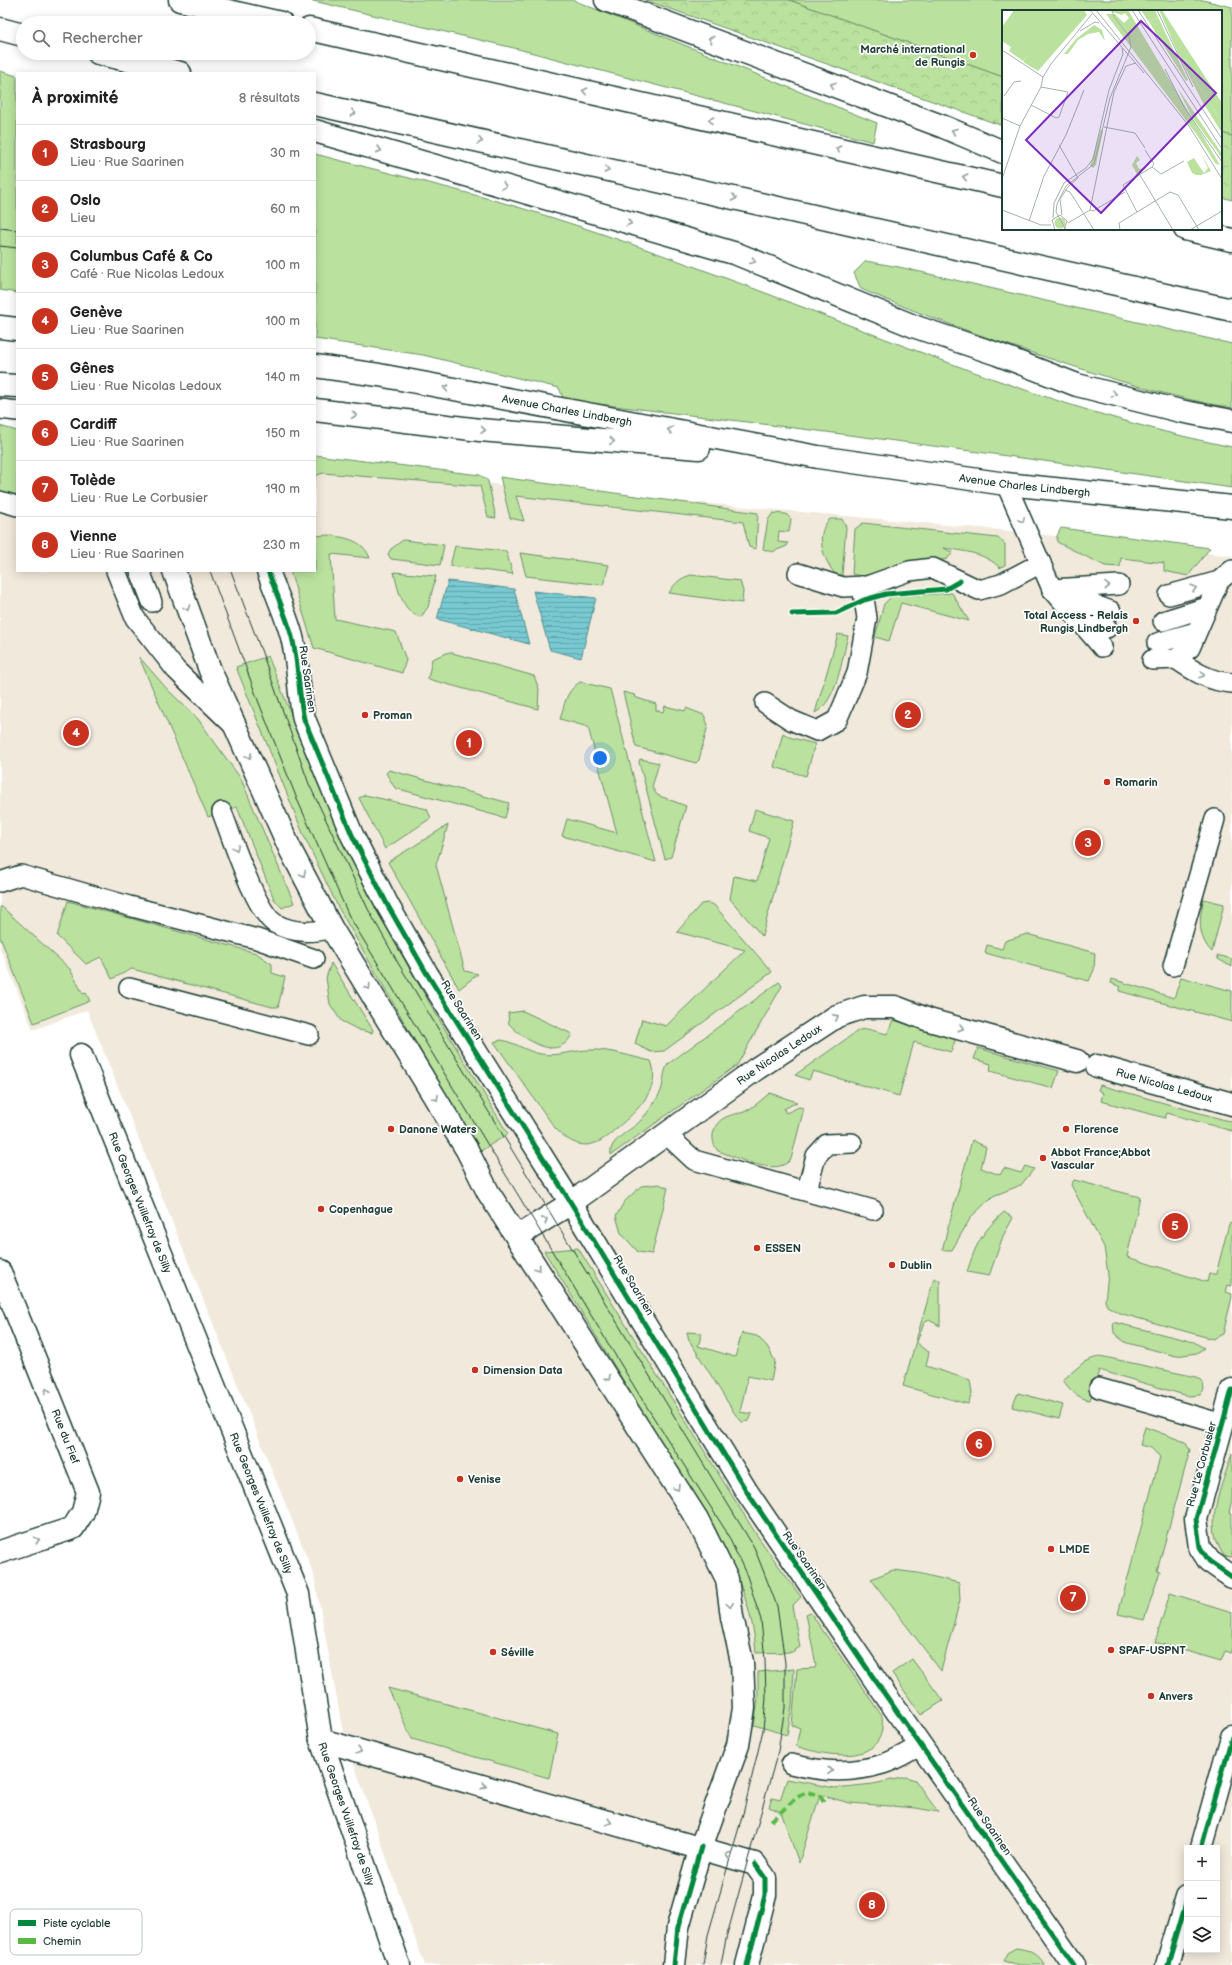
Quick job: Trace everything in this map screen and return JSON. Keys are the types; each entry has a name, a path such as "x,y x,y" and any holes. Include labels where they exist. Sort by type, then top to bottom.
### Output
{"main road":[{"path":"180,0 250,16"},
{"path":"606,0 944,127 1002,152"},
{"path":"0,29 16,33"},
{"path":"316,31 1002,186"},
{"path":"127,60 176,72"},
{"path":"316,104 1232,310"},
{"path":"316,132 737,254 916,327 997,354 1076,385 1180,411 1232,421"},
{"path":"1189,230 1232,240"},
{"path":"0,327 16,329"},
{"name":"Avenue Charles Lindbergh","path":"316,366 379,375 818,457 1006,484 1232,507"},
{"path":"0,385 16,386"},
{"name":"Avenue Charles Lindbergh","path":"316,410 480,430 818,457"},
{"path":"174,572 210,670 291,851 332,929 467,1150 488,1192 518,1236 697,1519 727,1579 732,1617 742,1662 744,1708 738,1745 702,1847 678,1928 674,1965"},
{"name":"Rue Saarinen","path":"268,572 292,637 299,670 301,703 304,719 352,835 388,906 427,974 571,1203 764,1519 1074,1965"},
{"name":"Rue Nicolas Ledoux","path":"518,1236 571,1203 756,1069 837,1016 864,1007 895,1007 929,1020 1232,1104"},
{"name":"Rue Georges Vuillefroy de Silly","path":"81,1055 298,1594 321,1740 399,1965"},
{"name":"Rue du Fief","path":"0,1272 88,1492 83,1512 73,1528 0,1552"},
{"name":"Rue Le Corbusier","path":"1232,1390 1196,1519 1200,1547 1209,1561 1232,1577"},
{"path":"1202,1845 1232,1737"},
{"path":"321,1740 702,1847 755,1864 765,1878 765,1895 747,1965"},
{"path":"1166,1965 1184,1907"}],"lane":[{"path":"0,409 16,411"},
{"path":"1006,484 1052,589 1102,647"},
{"path":"0,501 16,506"},
{"path":"798,573 843,587 862,586 909,571 934,568 979,590 1001,584 1041,563"},
{"path":"116,572 135,618 176,670 236,727"},
{"path":"140,572 152,602"},
{"path":"1169,595 1225,575"},
{"path":"1176,659 1190,648 1207,607 1225,575"},
{"path":"1052,589 1119,585"},
{"path":"765,703 791,720 817,731 837,720 857,673 867,618 862,586"},
{"path":"1052,589 1109,620"},
{"path":"1162,621 1207,607"},
{"path":"1196,632 1154,652 1176,659 1195,673 1224,683 1232,683"},
{"path":"222,812 245,874 264,912 274,924 295,931 313,932 332,929"},
{"path":"1173,966 1215,819"},
{"path":"0,882 21,875 129,906 257,938 314,959"},
{"path":"129,988 309,1035"},
{"path":"666,1134 694,1160 806,1190 873,1210"},
{"path":"806,1190 816,1156 828,1144 852,1143"},
{"path":"1099,1388 1223,1424"},
{"path":"792,1764 819,1771 848,1772 884,1764 922,1745"}],"shaded area":[{"path":"0,434 16,436 16,572 316,572 316,468 1002,530 1232,556 1232,1965 425,1965 343,1732 314,1575 87,1010 33,1030 0,948"}],"green space":[{"path":"309,0 573,0 877,123 873,142 518,49"},
{"path":"645,0 789,0 1002,77 1002,126"},
{"name":"Marché international de Rungis","path":"789,0 1203,0 1232,7 1232,136 1222,133 1222,10 1002,10 1002,77"},
{"path":"0,71 16,76 16,293 0,290"},
{"path":"1222,133 1232,136 1232,200 1222,197"},
{"path":"316,154 521,208 615,238 686,263 968,370 1098,413 1165,432 1232,447 1232,488 898,441 564,400 559,388 423,355 316,339"},
{"path":"866,261 899,267 1232,344 1232,408 1187,399 1098,374 981,335 885,299 861,289 854,273"},
{"path":"0,426 16,431 16,496 0,494"},
{"path":"316,455 480,475 488,481 496,518 488,517 480,486 323,473 316,476"},
{"path":"500,477 758,513 756,549 749,547 743,522 516,496 524,521 510,518"},
{"path":"773,513 786,514 791,519 789,532 779,531 778,542 788,543 787,546 772,552 763,549 768,520"},
{"path":"830,519 842,519 846,527 842,575 835,574 827,561 822,546 822,532"},
{"path":"863,523 998,538 1005,544 1005,565 1000,568 988,559 981,556 944,548 953,553 947,559 861,576 852,574 855,529"},
{"path":"1061,528 1210,548 1188,576 1164,571 1164,563 1121,558 1120,567 1105,566 1057,542 1057,536"},
{"path":"329,535 348,539 359,544 367,552 370,558 331,554 335,619 396,632 406,660 402,673 314,648 290,572 316,572 316,536"},
{"path":"403,540 444,545 440,565 391,559 388,554 391,549"},
{"path":"455,546 506,551 513,574 450,566"},
{"path":"520,553 609,565 603,585 526,576"},
{"path":"394,572 436,576 428,607 421,617 415,615 405,605 399,592"},
{"path":"691,575 740,581 743,591 742,603 669,593 678,581"},
{"path":"952,593 969,621 901,603 889,641 875,637 884,604 891,597"},
{"path":"838,634 848,636 838,679 829,699 815,713"},
{"path":"449,652 534,676 539,689 538,709 428,679 432,659"},
{"path":"268,656 324,796 362,880 422,990 508,1134 479,1152 338,907 304,836 236,667"},
{"path":"139,657 168,690 198,719 241,779 294,903 282,908 274,899 237,807 208,817"},
{"path":"580,682 610,689 656,862 562,836 567,819 617,833 588,727 560,719 568,694"},
{"path":"623,692 635,695 634,697 656,704 656,710 663,712 665,706 685,711 686,708 704,715 708,725 699,760 696,763 636,747"},
{"path":"783,733 789,737 815,744 806,776 774,767"},
{"path":"640,759 659,763 652,787 657,795 686,806 671,857 665,859 639,762"},
{"path":"389,770 509,803 505,818 395,788 386,773"},
{"path":"365,795 427,809 431,818 385,849 359,798"},
{"path":"755,809 794,821 762,936 730,899 734,876 757,881 769,838 749,831"},
{"path":"448,825 436,865 465,971 478,974 459,989 388,862"},
{"path":"1204,899 1224,904 1212,952 1204,940 1200,927"},
{"path":"68,901 256,953 272,964 272,973 285,977 278,1007 272,1007 132,969 112,979 101,957 86,964 57,936"},
{"path":"708,903 714,905 772,972 664,1051 651,1052 635,1044 642,1019 666,1026 745,950 677,932 701,904"},
{"path":"0,907 2,907 70,969 83,994 86,993 90,1001 34,1023 0,937"},
{"path":"1027,934 1095,953 1094,970 1089,981 985,953 987,945 1002,949 1005,941"},
{"path":"1217,955 1232,959 1232,967 1218,959"},
{"path":"331,963 373,1030 372,1033 359,1030 341,1021 330,1004 326,978"},
{"path":"1181,977 1232,991 1232,1022 1119,991 1121,987 1111,983 1112,979 1174,998"},
{"path":"779,982 782,986 737,1065 611,1155 613,1144 645,1116 655,1102 661,1091 665,1070 668,1064"},
{"path":"523,1011 572,1034 566,1043 558,1047 550,1048 532,1042 509,1024 508,1013"},
{"path":"893,1020 956,1038 951,1052 914,1042 899,1096 813,1071 809,1080 795,1075 859,1030 867,1029 887,1034"},
{"path":"501,1040 547,1055 584,1050 598,1050 651,1061 654,1071 653,1080 646,1098 633,1114 599,1141 592,1144 581,1145 567,1139 555,1128 494,1042"},
{"path":"978,1048 1059,1071 1053,1088 990,1071 991,1064 974,1059"},
{"path":"1100,1085 1232,1122 1232,1131 1167,1113 1165,1118 1101,1101 1103,1093 1098,1090"},
{"path":"770,1093 797,1102 784,1109 786,1113 799,1107 804,1108 791,1159 785,1164 776,1167 756,1164 718,1151 713,1142 713,1132 718,1123 728,1116 744,1112"},
{"path":"972,1140 986,1147 981,1168 1000,1175 1004,1168 1021,1173 1025,1166 1034,1169 1021,1185 993,1196 971,1217 952,1250 942,1250"},
{"path":"1074,1180 1140,1197 1127,1257 1207,1282 1209,1274 1216,1274 1229,1224 1232,1223 1232,1286 1228,1285 1226,1292 1232,1294 1232,1297 1223,1334 1213,1339 1119,1313 1107,1306 1105,1301 1108,1274 1104,1247 1071,1185"},
{"path":"659,1184 668,1188 652,1254 638,1252 621,1233 616,1216 624,1202 641,1186"},
{"path":"1004,1212 1013,1218 1003,1236 989,1276 967,1272 980,1239"},
{"path":"578,1248 756,1534 801,1597 792,1606 800,1647 792,1652 756,1653 752,1623 743,1592 731,1562 716,1532 544,1251"},
{"path":"934,1278 940,1281 940,1326 929,1320 924,1323 917,1342 921,1347 929,1352 926,1366 970,1380 972,1393 968,1404 903,1386"},
{"path":"1113,1322 1194,1342 1204,1348 1197,1353 1176,1356 1124,1342 1114,1333"},
{"path":"687,1332 702,1333 698,1346 735,1357 742,1333 757,1336 767,1346 775,1361 771,1381 748,1376 740,1412 752,1414 749,1421 742,1422 735,1414 689,1340"},
{"path":"1100,1356 1196,1377 1203,1382 1204,1389 1200,1395 1188,1396 1099,1370 1090,1400 1082,1398 1071,1390 1063,1380 1084,1362"},
{"path":"1018,1393 1063,1405 1059,1419 1012,1407"},
{"path":"1145,1427 1185,1442 1190,1450 1157,1571 1160,1572 1144,1620 1118,1614 1160,1457 1151,1448 1140,1445"},
{"path":"1232,1453 1232,1500 1229,1512 1232,1513 1232,1557 1224,1556 1218,1544 1214,1518 1219,1492"},
{"path":"893,1570 918,1573 959,1583 960,1600 941,1671 871,1579"},
{"path":"1170,1593 1232,1612 1232,1653 1225,1651 1221,1661 1155,1642"},
{"path":"810,1612 882,1716 881,1732 875,1744 866,1751 838,1755 796,1746 800,1728 792,1725 797,1669 815,1668 816,1665 806,1614"},
{"path":"912,1659 943,1701 921,1715 892,1673"},
{"path":"794,1669 792,1705 787,1735 754,1725 758,1699 758,1672"},
{"path":"388,1688 558,1734 549,1778 412,1739"},
{"path":"906,1777 915,1780 938,1812 916,1808 850,1803 820,1795 799,1863 781,1812 769,1807 772,1798 780,1800 787,1779 835,1788 873,1784"},
{"path":"1016,1948 1033,1952 1045,1965 1020,1965 1003,1961 1007,1953"}],"water":[{"path":"448,581 514,589 529,644 437,619"},
{"path":"533,591 596,598 581,658 550,650"}],"tram line":[{"path":"0,228 16,230"},
{"path":"0,246 16,248"},
{"path":"210,572 259,703 297,799 349,916 643,1401 726,1531 747,1576 761,1620 765,1660 766,1698 763,1730 744,1810 708,1935 703,1965"},
{"path":"231,572 309,784 368,909 398,963 754,1547 777,1606 785,1663 785,1708 778,1751 726,1939 721,1965"}],"marked path":[{"path":"771,1821 796,1798 806,1792 820,1795 825,1805"}],"cycle path":[{"path":"268,572 292,637 304,719 352,835 388,906 427,974 571,1203 747,1492 875,1680 1074,1965"},
{"path":"792,614 836,613 864,600 886,594 946,589 960,581"},
{"path":"1232,1390 1196,1519 1200,1547 1209,1561 1232,1577"},
{"path":"1202,1845 1232,1737"},
{"path":"674,1965 678,1927 701,1847"},
{"path":"747,1965 765,1895 765,1878 755,1864"},
{"path":"1167,1965 1184,1907"}],"place":[{"name":"Marché international de Rungis","path":"973,55"},
{"name":"Total Access - Relais Rungis Lindbergh","path":"1136,621"},
{"name":"Proman","path":"365,715"},
{"name":"Oslo","path":"908,715"},
{"name":"Genève","path":"76,733"},
{"name":"Strasbourg","path":"469,743"},
{"name":"Romarin","path":"1107,782"},
{"name":"Columbus Café & Co","path":"1088,843"},
{"name":"Danone Waters","path":"391,1129"},
{"name":"Florence","path":"1066,1129"},
{"name":"Abbot France;Abbot Vascular","path":"1043,1158"},
{"name":"Copenhague","path":"321,1209"},
{"name":"Gênes","path":"1175,1226"},
{"name":"ESSEN","path":"757,1248"},
{"name":"Dublin","path":"892,1265"},
{"name":"Dimension Data","path":"475,1370"},
{"name":"Cardiff","path":"979,1444"},
{"name":"Venise","path":"460,1479"},
{"name":"LMDE","path":"1051,1549"},
{"name":"Tolède","path":"1073,1598"},
{"name":"SPAF-USPNT","path":"1111,1650"},
{"name":"Séville","path":"493,1652"},
{"name":"Anvers","path":"1151,1696"},
{"name":"Vienne","path":"872,1905"}]}
